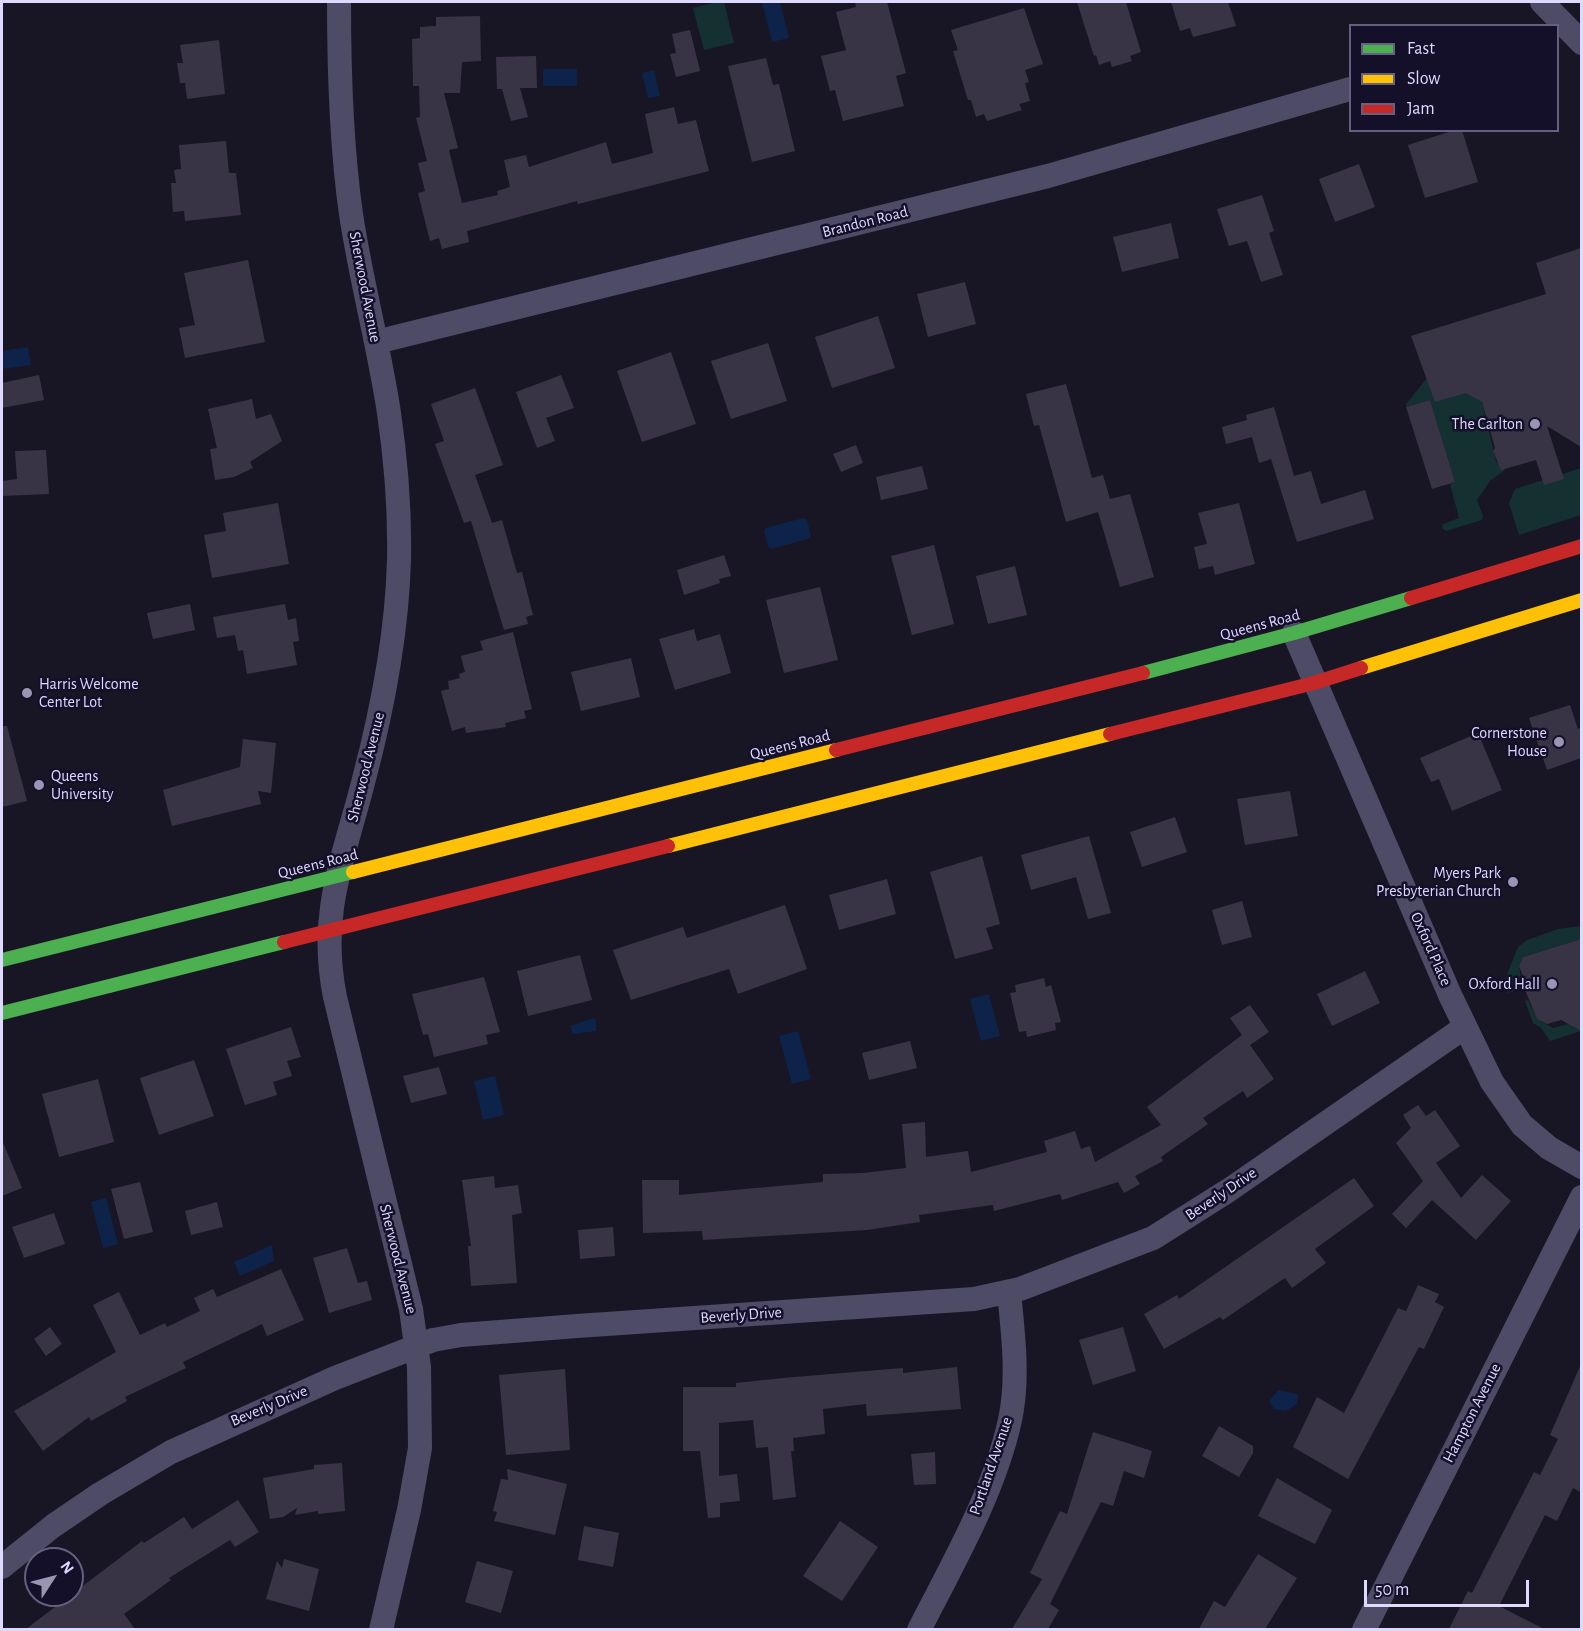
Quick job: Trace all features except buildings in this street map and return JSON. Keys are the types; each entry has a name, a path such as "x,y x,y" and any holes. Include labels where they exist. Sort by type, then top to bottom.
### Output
{"street":[{"name":"Sherwood Avenue","path":"339,2 341,102 348,179 360,265 389,415 396,480 399,541 396,600 382,703 364,780 336,876 331,904 329,962 335,997 417,1345 422,1407 420,1448 403,1538 381,1629"},
{"path":"1543,13 1557,24"},
{"path":"1559,26 1581,43"},
{"name":"Brandon Road","path":"376,342 1048,176 1349,89"},
{"name":"Queens Road","path":"2,960 336,876 827,758 1294,633 1581,546"},
{"path":"2,1013 329,932 837,798 1314,683 1581,600"},
{"name":"Oxford Place","path":"1294,633 1465,1027 1496,1089 1522,1125 1549,1148 1581,1167"},
{"name":"Beverly Drive","path":"2,1567 53,1526 100,1494 171,1452 249,1415 417,1345 461,1335 951,1302 1009,1292 1112,1256 1153,1238 1229,1190 1318,1126 1465,1027"},
{"name":"Hampton Avenue","path":"1364,1629 1581,1197"},
{"name":"Portland Avenue","path":"919,1629 975,1516 1010,1420 1014,1344 1009,1292"}],"green space":[{"path":"724,2 734,43 704,50 693,8"},
{"path":"1427,378 1435,402 1474,390 1477,399 1482,402 1496,461 1505,470 1490,481 1477,500 1483,516 1482,520 1446,531 1442,528 1443,524 1459,518 1450,484 1455,482 1430,400 1406,407"},
{"path":"1581,468 1581,515 1519,535 1509,503 1515,489"},
{"path":"1581,926 1581,939 1523,957 1519,966 1523,988 1508,993 1504,982 1518,947 1527,940 1558,929"},
{"path":"1528,1000 1537,1019 1553,1028 1568,1024 1581,1031 1550,1041 1541,1028 1533,1023 1525,1001"}],"water":[{"path":"762,2 780,2 789,38 772,42"},
{"path":"543,69 577,69 577,86 543,86"},
{"path":"654,70 660,96 648,98 642,73"},
{"path":"28,347 31,365 2,369 2,351"},
{"path":"803,518 807,520 811,536 808,539 771,549 768,546 764,531 766,528"},
{"path":"989,994 1000,1036 981,1041 970,999"},
{"path":"593,1018 596,1020 596,1031 573,1034 570,1026"},
{"path":"798,1031 811,1079 792,1084 779,1036"},
{"path":"495,1076 504,1115 483,1120 474,1081"},
{"path":"106,1198 118,1244 103,1248 91,1202"},
{"path":"272,1245 274,1261 240,1276 234,1262"},
{"path":"1278,1390 1298,1394 1297,1404 1286,1411 1274,1409 1269,1401"}],"traffic: fast":[{"path":"1143,673 1294,633 1411,598"},
{"path":"2,960 353,872"},
{"path":"2,1013 284,942"}],"traffic: slow":[{"path":"1361,668 1582,600"},
{"path":"668,846 1110,734"},
{"path":"353,872 836,750"}],"traffic: jam":[{"path":"1411,598 1582,546"},
{"path":"1110,734 1314,683 1361,668"},
{"path":"836,750 1143,673"},
{"path":"284,942 668,846"}],"place":[{"name":"The Carlton","path":"1535,424"},
{"name":"Harris Welcome Center Lot","path":"27,693"},
{"name":"Cornerstone House","path":"1559,742"},
{"name":"Queens University","path":"39,785"},
{"name":"Myers Park Presbyterian Church","path":"1513,882"},
{"name":"Oxford Hall","path":"1552,984"}]}
